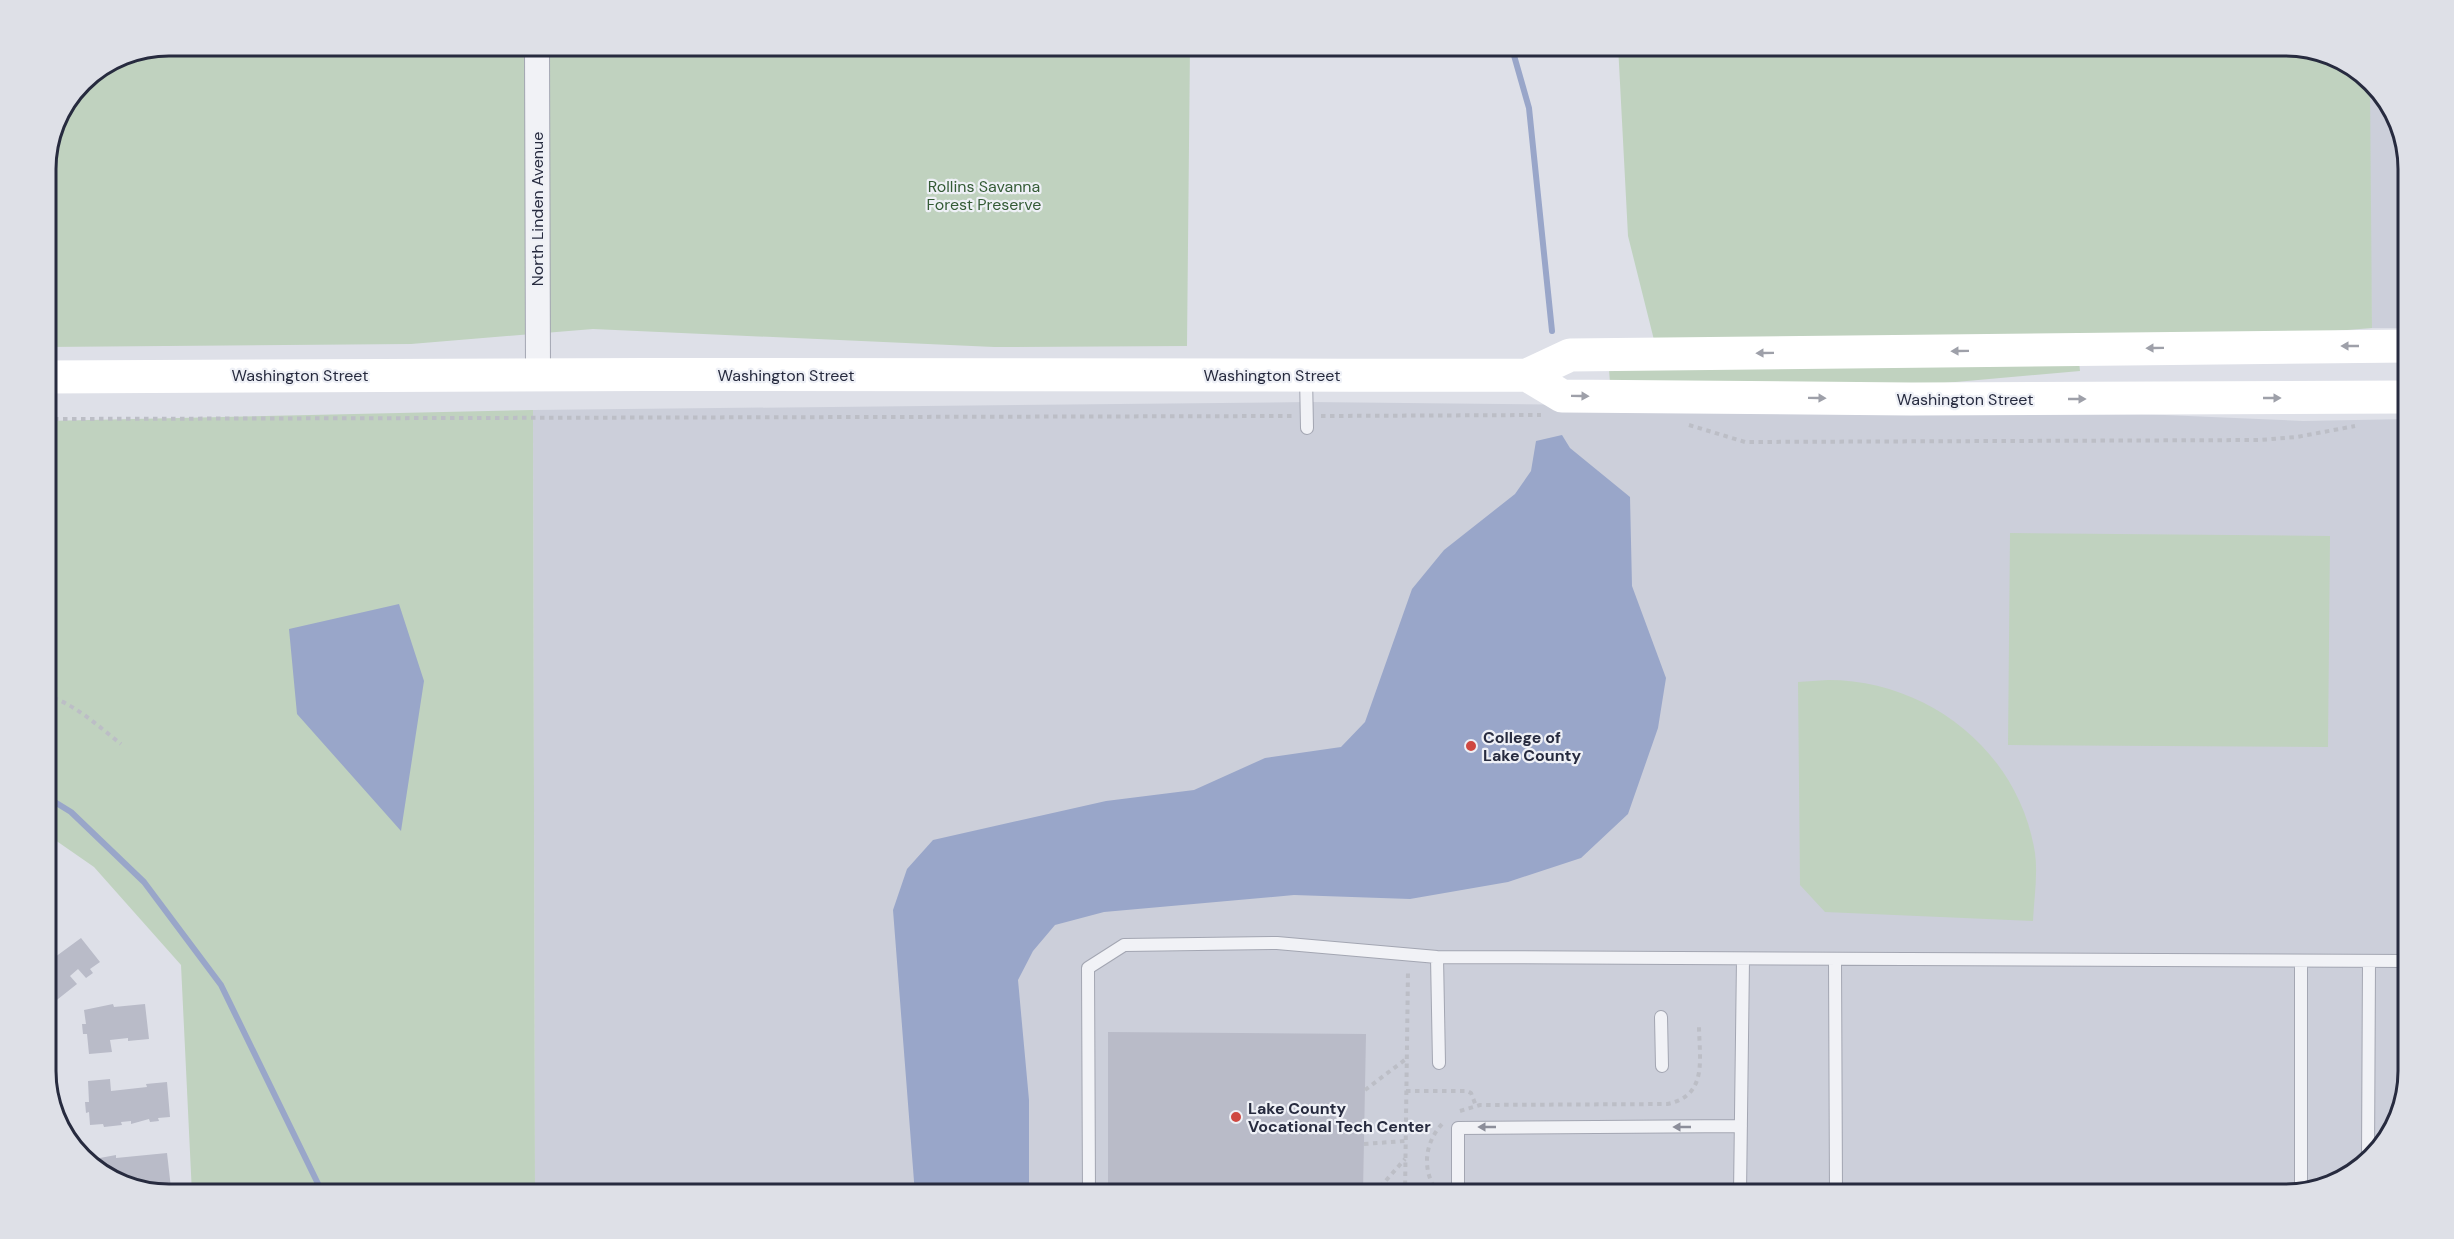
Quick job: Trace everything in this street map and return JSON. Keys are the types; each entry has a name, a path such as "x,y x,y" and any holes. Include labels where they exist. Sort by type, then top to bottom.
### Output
{"main road":[{"name":"Washington Street","path":"56,377 538,374 1527,375 1570,355 2398,346"},
{"name":"Washington Street","path":"1527,375 1562,396 1911,399 2398,397"}],"street":[{"name":"North Linden Avenue","path":"537,56 538,374"}],"lane":[{"path":"1306,375 1306,422"},
{"path":"1089,1184 1088,968 1124,945 1277,943 1437,957 2398,962"},
{"path":"1437,957 1439,1063"},
{"path":"1740,1184 1743,959"},
{"path":"1835,959 1836,1184"},
{"path":"2301,961 2301,1183"},
{"path":"2368,1148 2369,961"},
{"path":"1660,1017 1662,1066"},
{"path":"1458,1184 1458,1128 1741,1126"}],"path":[{"path":"56,419 1306,422 1548,415"},
{"path":"1683,423 1709,433 1745,442 2260,440 2297,437 2359,425"},
{"path":"56,699 84,715 121,744"},
{"path":"1405,1184 1408,955"},
{"path":"1454,1113 1466,1107 1476,1106 1679,1102 1688,1097 1698,1080 1699,1024"},
{"path":"1365,1090 1407,1058"},
{"path":"1406,1091 1467,1090 1472,1093 1476,1106"},
{"path":"1431,1184 1426,1157 1431,1140 1447,1120"},
{"path":"1364,1144 1406,1141"},
{"path":"1383,1184 1405,1158"}],"shaded area":[{"path":"2367,90 2387,118 2393,132 2398,161 2398,328 2372,328"},
{"name":"College of Lake County","path":"1309,402 2047,410 2303,421 2398,419 2398,1085 2390,1114 2371,1145 2360,1156 2329,1175 2315,1180 2286,1184 535,1184 533,410"}],"green space":[{"name":"Rollins Savanna Forest Preserve","path":"161,56 1190,56 1187,346 994,347 593,329 411,344 56,347 56,161 61,132 79,100 94,83 125,64 139,59"},
{"path":"1619,56 2293,56 2322,61 2336,67 2360,83 2370,93 2372,328 2298,334 1654,340 1628,236"},
{"path":"2079,362 2080,371 1922,385 1610,383 1609,370"},
{"path":"533,410 535,1184 192,1184 181,965 94,867 56,841 56,421"},
{"path":"2010,533 2330,536 2328,747 2008,745"},
{"path":"1828,680 1865,683 1900,693 1933,708 1963,728 1989,753 2010,783 2026,816 2036,861 2033,921 1825,912 1800,885 1798,682"}],"water":[{"path":"1562,435 1570,448 1630,497 1632,586 1666,678 1658,728 1628,814 1581,858 1508,882 1410,899 1294,895 1104,912 1055,925 1033,951 1018,980 1029,1100 1029,1184 914,1184 893,910 907,869 933,840 1106,801 1194,790 1265,758 1341,747 1365,722 1412,589 1444,550 1515,494 1531,471 1536,441"},
{"path":"399,604 424,681 401,831 297,714 289,629"}],"building":[{"path":"81,938 100,962 90,969 93,973 86,978 78,969 70,976 77,984 56,1001 56,956"},
{"path":"113,1004 114,1007 145,1004 149,1039 110,1040 112,1052 89,1054 87,1034 83,1034 82,1024 86,1024 84,1010"},
{"name":"Lake County Vocational Tech Center","path":"1108,1032 1366,1034 1363,1184 1108,1184"},
{"path":"110,1079 111,1091 167,1082 170,1117 158,1118 159,1121 150,1122 149,1119 131,1124 131,1121 121,1122 122,1125 104,1127 103,1124 90,1125 85,1102 89,1102 88,1081"},
{"path":"167,1153 171,1184 132,1178 98,1158 116,1155 116,1158"}],"waterway":[{"path":"1514,56 1529,108 1552,331"},
{"path":"56,803 71,812 144,882 221,985 318,1184"}],"place":[{"name":"College of Lake County","path":"1471,746"},
{"name":"Lake County Vocational Tech Center","path":"1236,1117"}]}
